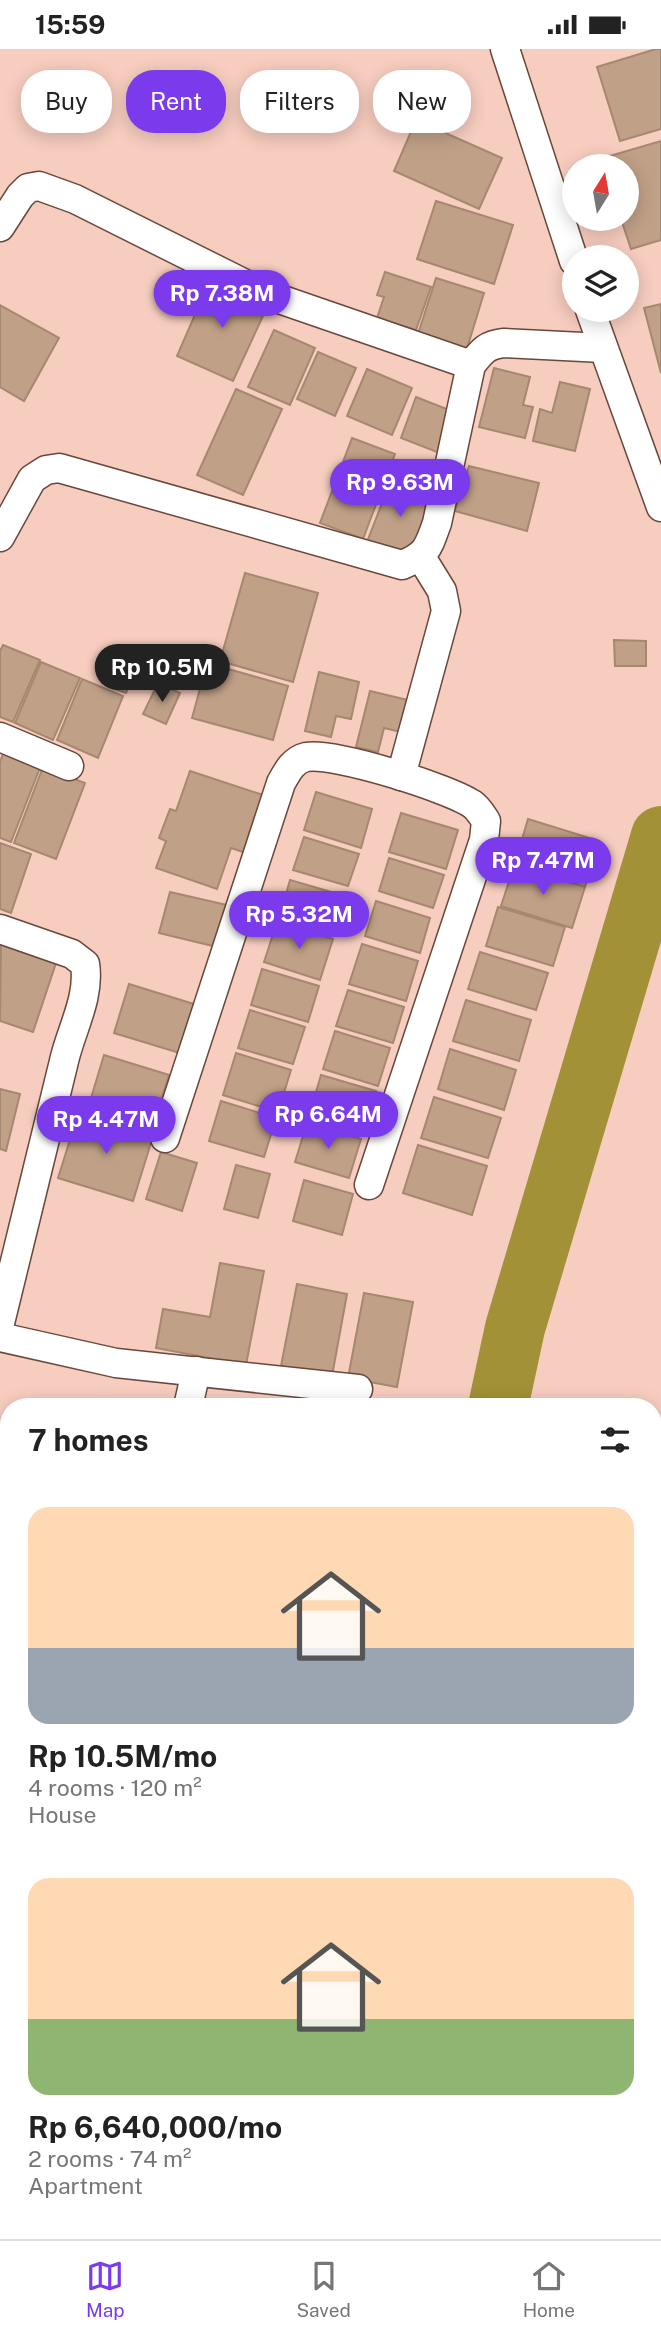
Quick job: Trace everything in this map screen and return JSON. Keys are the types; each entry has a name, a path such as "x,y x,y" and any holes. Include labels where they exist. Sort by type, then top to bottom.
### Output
{"street":[{"path":"505,49 569,245"},
{"path":"0,227 20,196 28,188 39,186 75,199 265,294 471,365"},
{"path":"594,322 661,507"},
{"path":"0,537 32,479 46,470 59,468 402,565 421,557 437,523 471,365 481,352 492,344 603,348"},
{"path":"401,776 446,611 442,591 421,557"},
{"path":"0,737 69,766"},
{"path":"165,1138 281,783 290,767 304,757 322,757 401,776 445,790 474,805 486,821 484,840 369,1185"},
{"path":"0,929 72,954 85,964 87,978 84,997 66,1051 0,1323"},
{"path":"0,1337 116,1363 358,1389"},
{"path":"190,1398 196,1371"}],"building":[{"path":"661,49 661,129 620,141 597,67"},
{"path":"410,133 445,133 502,158 479,209 394,171"},
{"path":"661,141 661,240 639,247 630,245 625,231 639,231 639,154 617,154"},
{"path":"436,201 513,225 494,284 417,259"},
{"path":"385,272 431,287 416,330 377,318 384,297 377,295"},
{"path":"436,278 484,293 465,355 416,340"},
{"path":"210,280 268,305 233,381 177,356"},
{"path":"661,304 661,373 644,308"},
{"path":"0,305 59,338 24,401 0,387"},
{"path":"274,330 315,348 290,405 248,387"},
{"path":"318,352 356,368 335,416 297,399"},
{"path":"494,368 530,377 523,405 533,407 525,438 479,427"},
{"path":"367,369 412,388 392,435 347,416"},
{"path":"560,382 590,389 575,451 533,441 540,409 552,413"},
{"path":"236,389 282,409 243,495 197,475"},
{"path":"416,397 457,413 442,454 401,438"},
{"path":"352,438 395,454 363,539 320,523"},
{"path":"469,466 539,483 527,531 455,511"},
{"path":"391,480 434,497 410,558 367,542"},
{"path":"245,573 318,593 293,682 220,661"},
{"path":"614,640 646,641 646,666 615,666"},
{"path":"3,645 40,660 13,722 0,717 0,651"},
{"path":"41,662 80,678 53,740 15,723"},
{"path":"207,663 288,686 273,740 192,718"},
{"path":"122,667 134,672 126,693 114,689"},
{"path":"319,672 359,682 351,719 336,716 331,737 305,731"},
{"path":"82,679 123,696 98,758 57,740"},
{"path":"158,683 180,693 166,724 143,714"},
{"path":"370,691 408,700 401,732 384,728 378,752 356,747"},
{"path":"4,751 41,765 11,842 0,838 0,762"},
{"path":"43,767 85,783 56,859 14,843"},
{"path":"190,771 269,797 249,854 231,848 217,889 156,868 166,841 159,838 170,809 176,811"},
{"path":"316,792 372,809 361,848 304,830"},
{"path":"401,813 458,830 446,869 389,852"},
{"path":"528,819 599,841 585,887 514,866"},
{"path":"304,837 359,854 348,886 293,870"},
{"path":"0,843 31,854 11,913 0,909"},
{"path":"389,858 444,875 433,908 379,891"},
{"path":"514,866 585,887 572,928 501,906"},
{"path":"290,880 345,896 334,932 280,915"},
{"path":"170,892 227,905 217,947 159,933"},
{"path":"376,901 430,918 420,953 365,936"},
{"path":"498,907 565,927 553,966 486,946"},
{"path":"277,922 333,939 320,980 264,962"},
{"path":"1,944 56,963 33,1032 0,1021"},
{"path":"362,944 418,961 406,1001 349,984"},
{"path":"480,952 548,973 536,1010 468,989"},
{"path":"262,969 319,986 308,1022 251,1005"},
{"path":"129,984 197,1005 183,1054 114,1033"},
{"path":"348,990 404,1007 393,1043 336,1026"},
{"path":"466,1000 531,1020 519,1061 453,1041"},
{"path":"250,1010 305,1027 293,1064 238,1048"},
{"path":"335,1031 390,1048 378,1086 323,1069"},
{"path":"450,1049 516,1070 504,1110 438,1089"},
{"path":"236,1053 291,1070 278,1112 223,1095"},
{"path":"104,1055 169,1075 152,1128 88,1108"},
{"path":"321,1075 376,1091 364,1133 309,1116"},
{"path":"0,1089 20,1094 6,1151 0,1149"},
{"path":"434,1097 501,1118 488,1158 421,1138"},
{"path":"221,1101 276,1118 264,1157 209,1141"},
{"path":"79,1111 154,1133 133,1201 58,1178"},
{"path":"307,1123 361,1139 349,1178 295,1162"},
{"path":"418,1145 487,1166 472,1215 403,1193"},
{"path":"161,1152 197,1163 182,1211 146,1199"},
{"path":"236,1165 270,1174 258,1218 224,1209"},
{"path":"304,1180 353,1194 342,1235 293,1221"},
{"path":"220,1263 264,1271 246,1365 156,1348 163,1309 210,1317"},
{"path":"297,1284 347,1294 332,1376 281,1366"},
{"path":"364,1293 413,1302 397,1387 348,1378"}],"waterway":[{"path":"500,1398 515,1328 661,836"}]}
